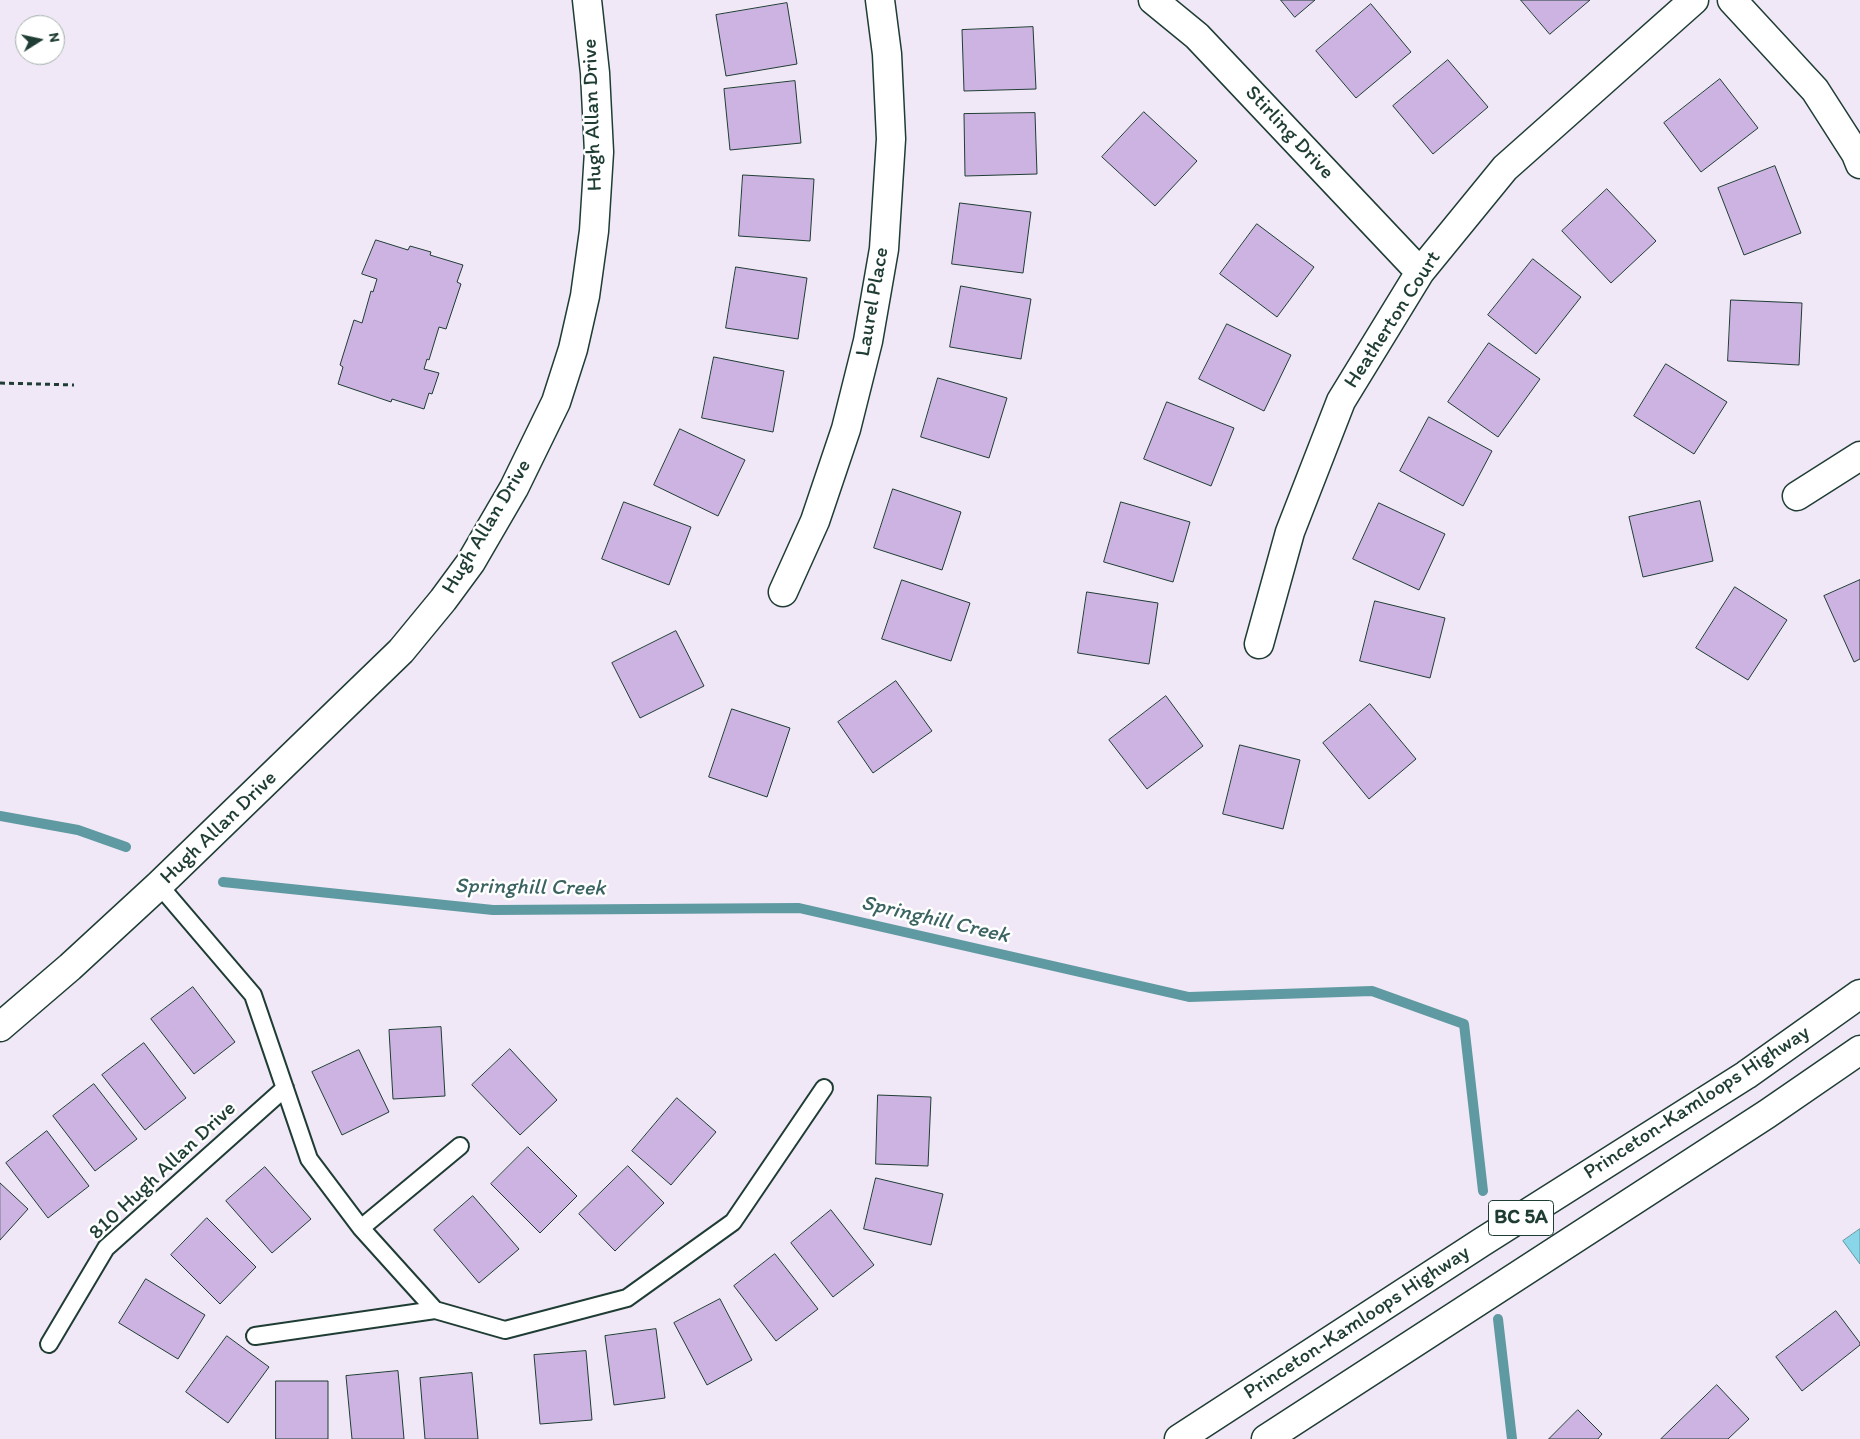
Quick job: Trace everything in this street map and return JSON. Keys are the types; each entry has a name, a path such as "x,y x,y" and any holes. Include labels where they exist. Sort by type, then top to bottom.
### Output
{"main road":[{"name":"Hugh Allan Drive","path":"0,1027 70,967 159,885 401,651 471,562 514,488 552,411 573,350 585,296 594,231 599,152 595,73 587,0"},
{"name":"Laurel Place","path":"783,592 815,522 846,429 868,342 884,249 891,140 887,54 880,0"},
{"name":"Stirling Drive","path":"1153,0 1197,36 1420,272"},
{"name":"Heatherton Court","path":"1259,644 1290,532 1342,401 1420,272 1505,168 1694,0"},
{"path":"1732,0 1815,90 1856,154 1860,164"},
{"path":"1797,496 1860,456"},
{"name":"Princeton-Kamloops Highway","path":"1180,1439 1482,1242 1746,1075 1860,994"},
{"name":"BC 5A","path":"1266,1439 1751,1124 1860,1050"}],"lane":[{"path":"159,885 253,995 309,1159 361,1228 435,1310"},
{"name":"810 Hugh Allan Drive","path":"49,1344 106,1248 285,1088"},
{"path":"255,1336 435,1310 506,1330 627,1298 733,1222 824,1088"},
{"path":"361,1228 460,1146"}],"path":[{"path":"0,382 74,385"}],"water":[{"path":"1860,1229 1860,1264 1843,1241"}],"building":[{"path":"1281,0 1315,0 1295,17"},
{"path":"1521,0 1590,0 1550,34"},
{"path":"787,3 797,64 726,76 716,15"},
{"path":"1371,4 1411,52 1356,98 1316,51"},
{"path":"1033,27 1036,89 964,91 962,30"},
{"path":"1448,60 1488,107 1433,154 1393,106"},
{"path":"1720,79 1758,128 1701,172 1664,123"},
{"path":"795,81 801,143 730,150 724,89"},
{"path":"1144,112 1197,161 1155,206 1102,157"},
{"path":"1035,113 1037,174 965,176 964,114"},
{"path":"1775,166 1801,233 1744,255 1718,188"},
{"path":"743,175 814,179 810,241 739,236"},
{"path":"1607,189 1656,241 1611,283 1562,231"},
{"path":"960,203 1031,212 1023,273 952,264"},
{"path":"1257,224 1314,267 1277,317 1220,274"},
{"path":"376,240 408,250 410,246 431,252 430,255 463,265 457,282 461,284 446,329 439,327 429,360 427,359 424,369 439,373 432,394 429,393 424,409 392,399 391,402 338,384 343,367 340,365 354,320 362,323 371,291 373,292 377,279 362,274"},
{"path":"1533,259 1581,297 1536,354 1488,315"},
{"path":"736,267 807,278 798,339 726,328"},
{"path":"961,286 1031,299 1021,359 950,347"},
{"path":"1731,300 1802,303 1799,365 1728,361"},
{"path":"1227,324 1291,355 1264,411 1199,379"},
{"path":"1489,343 1540,379 1498,437 1448,402"},
{"path":"714,357 784,371 773,432 702,418"},
{"path":"1666,364 1727,402 1694,454 1634,416"},
{"path":"938,378 1007,398 989,458 921,437"},
{"path":"1167,402 1234,428 1211,486 1144,459"},
{"path":"1429,417 1492,451 1463,506 1400,471"},
{"path":"680,429 745,460 718,516 654,485"},
{"path":"893,489 961,512 942,570 874,548"},
{"path":"1700,501 1713,561 1643,577 1629,517"},
{"path":"624,502 691,527 669,585 602,559"},
{"path":"1121,502 1190,522 1173,582 1104,562"},
{"path":"1379,503 1445,534 1419,590 1353,559"},
{"path":"902,580 970,603 951,661 882,639"},
{"path":"1860,580 1860,659 1854,662 1824,596"},
{"path":"1735,587 1787,620 1748,680 1696,648"},
{"path":"1087,592 1158,603 1149,664 1078,653"},
{"path":"1375,601 1445,618 1430,678 1360,661"},
{"path":"676,631 704,686 640,718 612,663"},
{"path":"896,681 932,731 873,773 838,722"},
{"path":"1166,696 1203,746 1147,789 1109,740"},
{"path":"1370,704 1416,759 1369,799 1323,743"},
{"path":"732,709 790,728 767,797 709,777"},
{"path":"1240,745 1300,760 1283,829 1223,814"},
{"path":"193,987 235,1042 194,1074 151,1019"},
{"path":"441,1027 445,1096 393,1099 389,1030"},
{"path":"144,1043 186,1098 145,1130 102,1075"},
{"path":"510,1049 557,1100 520,1135 472,1085"},
{"path":"359,1050 389,1112 342,1135 312,1072"},
{"path":"94,1084 137,1139 95,1171 53,1116"},
{"path":"878,1095 931,1097 928,1166 876,1164"},
{"path":"677,1098 716,1132 671,1185 632,1151"},
{"path":"47,1131 89,1186 48,1218 6,1163"},
{"path":"528,1147 577,1196 540,1233 491,1184"},
{"path":"628,1166 664,1203 615,1251 579,1214"},
{"path":"265,1167 311,1219 272,1253 226,1201"},
{"path":"876,1178 943,1194 931,1245 864,1229"},
{"path":"0,1183 28,1209 0,1240"},
{"path":"473,1196 519,1249 479,1283 434,1230"},
{"path":"831,1210 874,1265 833,1297 791,1243"},
{"path":"207,1218 256,1267 220,1304 171,1255"},
{"path":"775,1254 818,1309 776,1341 734,1286"},
{"path":"146,1279 205,1315 178,1359 119,1323"},
{"path":"720,1299 752,1360 707,1385 674,1323"},
{"path":"1836,1311 1860,1345 1802,1391 1776,1357"},
{"path":"656,1329 665,1398 614,1405 605,1336"},
{"path":"227,1336 269,1367 228,1423 186,1392"},
{"path":"586,1351 592,1420 540,1424 534,1355"},
{"path":"398,1371 404,1439 352,1439 346,1376"},
{"path":"472,1373 478,1439 425,1439 420,1378"},
{"path":"276,1381 328,1381 328,1439 276,1439"},
{"path":"1717,1385 1749,1419 1728,1439 1661,1439"},
{"path":"1578,1410 1602,1434 1598,1439 1549,1439"}],"waterway":[{"name":"Springhill Creek","path":"0,816 78,830 126,847"},
{"name":"Springhill Creek","path":"223,882 493,910 799,908 1189,997 1372,991 1464,1024 1483,1191"},
{"path":"1498,1319 1512,1439"}]}
